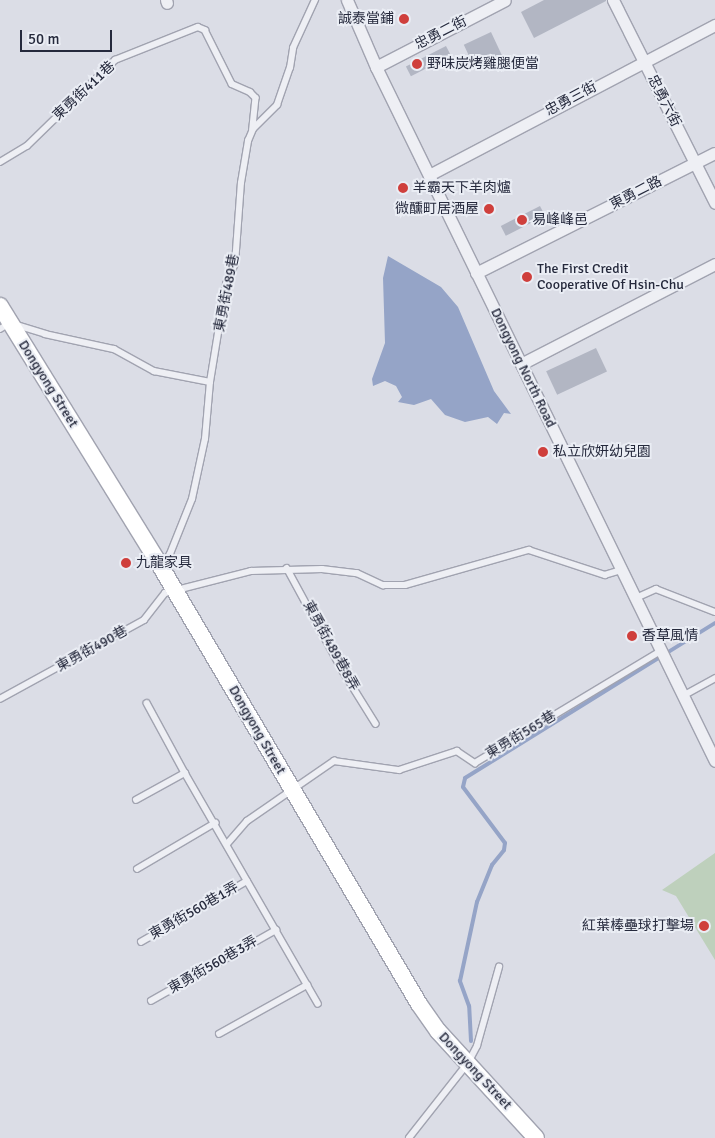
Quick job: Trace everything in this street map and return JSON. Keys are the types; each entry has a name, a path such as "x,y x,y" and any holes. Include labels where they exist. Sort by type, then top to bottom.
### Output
{"street":[{"name":"Dongyong North Road","path":"347,0 376,67 428,175 715,761"},
{"path":"479,0 484,11"},
{"name":"忠勇二街","path":"376,67 505,0"},
{"name":"忠勇六街","path":"613,0 715,203"},
{"name":"忠勇三街","path":"428,175 715,25"},
{"name":"東勇二路","path":"476,273 715,153"},
{"path":"521,364 715,264"},
{"name":"Dongyong Street","path":"0,306 5,326 161,567 419,1004 438,1031 536,1138"}],"lane":[{"name":"東勇街489巷","path":"161,567 170,554 192,499 205,440 210,382 226,284 235,264 240,183 247,148 253,129 277,105 288,78 293,48 315,0"},
{"name":"東勇街411巷","path":"0,162 27,146 115,60 198,26 205,30 232,84 250,92 256,98 253,129"},
{"path":"5,326 114,349 154,371 210,382"},
{"path":"175,591 252,571 287,568 322,569 357,574 383,585 405,585 529,550 605,575 622,570"},
{"name":"東勇街489巷8弄","path":"287,568 343,671 376,724"},
{"path":"636,598 656,589 715,612"},
{"name":"東勇街490巷","path":"0,700 144,620 165,593 175,591"},
{"name":"東勇街565巷","path":"292,790 334,762 399,770 457,751 474,763 663,655"},
{"path":"683,696 715,678"},
{"path":"147,703 185,773 318,1003"},
{"path":"136,800 185,773"},
{"path":"227,844 247,820 292,790"},
{"path":"138,868 215,823"},
{"name":"東勇街560巷1弄","path":"141,942 247,881"},
{"name":"東勇街560巷3弄","path":"151,1001 276,930"},
{"path":"409,1138 468,1063 477,1046 499,967"},
{"path":"219,1034 307,985"}],"green space":[{"name":"紅葉棒壘球打擊場","path":"715,853 715,960 676,896 662,890"}],"water":[{"path":"388,256 441,287 458,307 494,391 511,414 504,413 497,424 488,417 465,422 445,415 431,399 414,405 398,402 402,397 396,386 385,381 373,386 372,379 385,343 383,278"}],"building":[{"path":"544,0 606,1 534,38 521,12"},
{"path":"491,32 502,56 475,68 464,45"},
{"path":"446,46 451,56 411,76 406,66"},
{"name":"易峰峰邑","path":"540,206 545,216 506,236 501,226"},
{"path":"596,348 607,372 557,395 546,371"}],"waterway":[{"path":"471,1041 469,1006 460,981 477,902 492,865 504,850 505,843 463,787 465,778 715,623"}],"place":[{"name":"誠泰當鋪","path":"404,19"},
{"name":"野味炭烤雞腿便當","path":"417,64"},
{"name":"羊霸天下羊肉爐","path":"403,188"},
{"name":"微醺町居酒屋","path":"489,209"},
{"name":"易峰峰邑","path":"522,220"},
{"name":"The First Credit Cooperative Of Hsin-Chu","path":"527,277"},
{"name":"私立欣妍幼兒園","path":"543,452"},
{"name":"九龍家具","path":"126,563"},
{"name":"香草風情","path":"632,636"},
{"name":"紅葉棒壘球打擊場","path":"704,926"}]}
